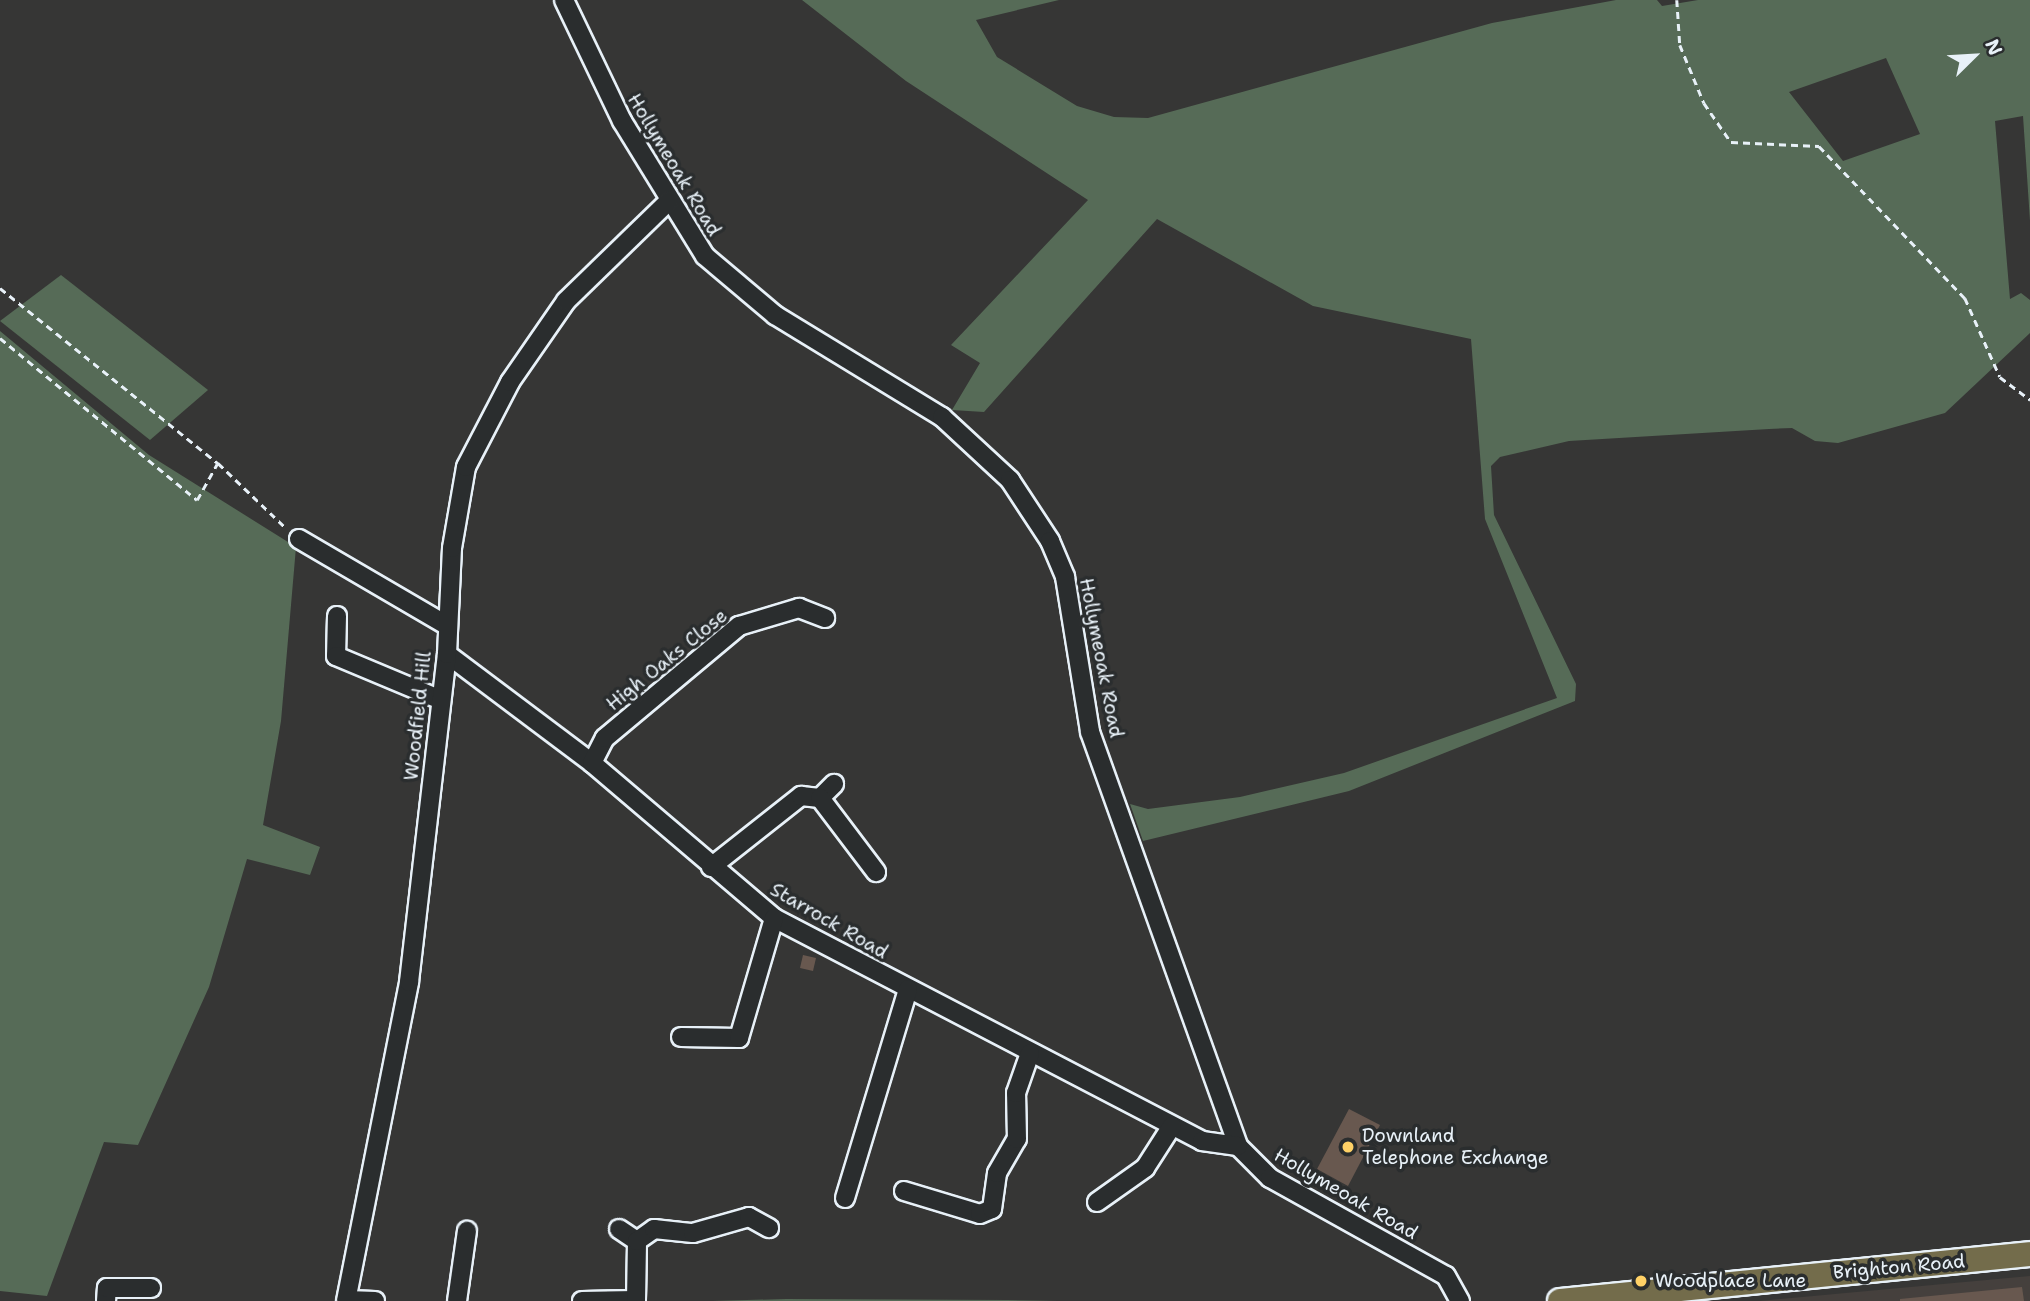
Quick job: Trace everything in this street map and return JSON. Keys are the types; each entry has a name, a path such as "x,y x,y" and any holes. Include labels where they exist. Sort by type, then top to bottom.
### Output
{"highway":[{"name":"Brighton Road","path":"1560,1301 1643,1296 2030,1254"}],"street":[{"name":"Hollymeoak Road","path":"564,0 584,49 669,201 705,256 775,315 942,417 1010,480 1050,541 1065,577 1094,743 1238,1146 1270,1178 1446,1276 1460,1301"},
{"name":"Woodfield Hill","path":"346,1301 409,982 447,654 446,625 466,467 510,382 566,302 669,201"},
{"path":"299,539 446,625"},
{"name":"High Oaks Close","path":"592,763 605,738 739,626 799,608 825,618"},
{"path":"337,617 336,656 441,701"},
{"name":"Starrock Road","path":"447,654 592,763 774,918 1172,1125 1223,1148 1238,1146"},
{"path":"820,798 834,784"},
{"path":"711,867 801,796 820,798 876,872"},
{"path":"681,1037 739,1038 774,918"},
{"path":"845,1198 908,989"},
{"path":"904,1191 980,1214 992,1209 997,1173 1017,1139 1016,1093 1030,1053"},
{"path":"1097,1202 1145,1167 1172,1125"},
{"path":"637,1241 654,1229 693,1233 749,1217 769,1228"},
{"path":"619,1229 637,1241"},
{"path":"457,1301 467,1231"},
{"path":"582,1301 636,1300 637,1241"},
{"path":"106,1301 107,1288 150,1287"},
{"path":"346,1301 375,1301"}],"path":[{"path":"1677,0 1680,45 1704,103 1731,142 1819,146 1965,298 2000,377 2030,400"},
{"path":"0,288 218,463 299,539"},
{"path":"0,338 197,500 218,463"}],"shaded area":[{"path":"2030,1276 2030,1301 1758,1301"}],"green space":[{"path":"802,0 1059,0 976,20 997,57 1077,106 1114,117 1148,118 1492,23 1616,0 1657,0 1662,6 1698,0 2030,0 2030,221 2023,116 1995,121 2010,299 2021,293 2030,300 2030,333 1945,413 1838,443 1815,441 1792,428 1569,441 1500,457 1491,466 1494,515 1576,684 1575,701 1349,791 1143,841 1130,804 1148,809 1240,797 1344,773 1557,698 1485,519 1471,339 1313,306 1157,219 984,412 952,410 980,363 951,345 1088,200 906,81","holes":["1886,58 1920,134 1843,161 1789,92"]},
{"path":"61,275 208,390 150,440 0,321"},
{"path":"0,331 149,455 296,547 281,721 263,825 320,847 310,875 247,859 209,987 138,1145 104,1142 47,1296 0,1291"},
{"path":"1008,1300 1058,1301 712,1301"}],"building":[{"path":"803,955 816,958 813,971 800,968"},
{"name":"Downland Telephone Exchange","path":"1349,1109 1380,1125 1348,1186 1317,1169"},
{"path":"2022,1287 2024,1301 1900,1301 1900,1299"}],"place":[{"name":"Downland Telephone Exchange","path":"1348,1147"},
{"name":"Woodplace Lane","path":"1641,1281"}]}
